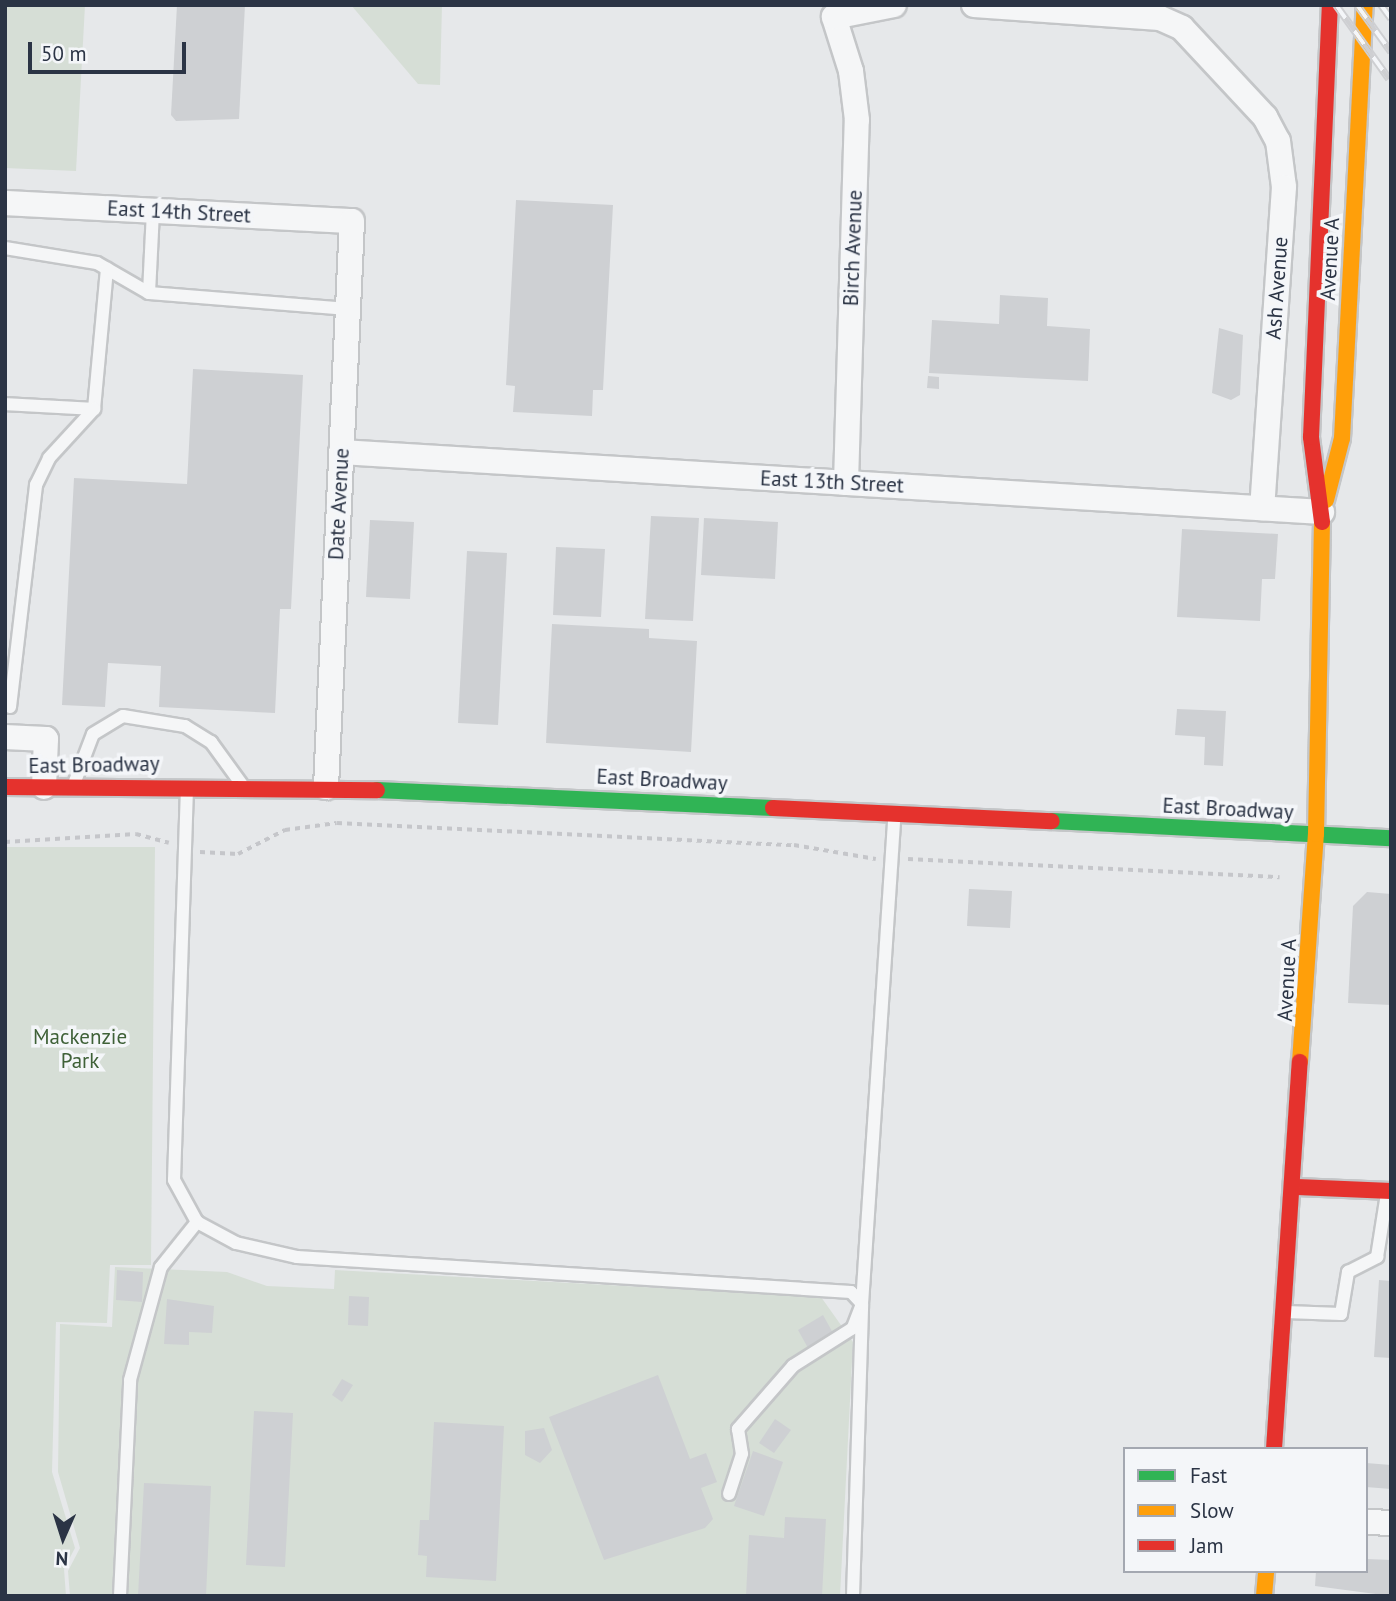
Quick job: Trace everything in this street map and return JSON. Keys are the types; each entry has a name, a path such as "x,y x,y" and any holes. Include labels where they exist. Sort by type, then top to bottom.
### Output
{"main road":[{"name":"Avenue A","path":"1274,1447 1297,1186 1316,834 1322,512 1311,437 1330,5"},
{"name":"Avenue A","path":"1322,512 1342,438 1365,5"},
{"name":"East Broadway","path":"5,787 326,787 895,812 1391,838"},
{"path":"1297,1186 1389,1191"},
{"path":"1264,1596 1266,1573"}],"street":[{"name":"Birch Avenue","path":"846,483 857,120 851,71 834,17 894,5"},
{"name":"Ash Avenue","path":"974,5 1160,18 1182,28 1236,81 1278,141 1284,187 1262,508"},
{"name":"East 14th Street","path":"5,203 352,221"},
{"name":"Date Avenue","path":"326,787 352,221"},
{"name":"East 13th Street","path":"341,452 1322,512"},
{"path":"5,737 46,739 44,787"},
{"path":"1368,1522 1391,1523"}],"lane":[{"path":"149,292 153,211"},
{"path":"5,248 64,255 107,269 149,292 348,309"},
{"path":"10,707 36,485 49,458 93,409 107,269"},
{"path":"5,404 93,409"},
{"path":"73,787 93,734 123,716 185,726 211,742 243,786"},
{"path":"187,785 174,1180 197,1222 236,1243 298,1257 851,1292 862,1304"},
{"path":"853,1596 862,1304 895,812"},
{"path":"1285,1312 1341,1314 1348,1272 1377,1257 1389,1191"},
{"path":"120,1596 130,1380 161,1267 197,1222"},
{"path":"729,1494 742,1454 738,1429 793,1366 853,1328 862,1304"}],"path":[{"path":"5,842 136,834 226,856 285,830 337,823 794,845 893,859 1280,877"}],"green space":[{"path":"5,5 85,5 76,171 5,168"},
{"path":"351,5 442,5 440,85 418,84"},
{"name":"Mackenzie Park","path":"5,847 155,847 151,1265 110,1265 107,1323 56,1322 52,1472 75,1548 64,1569 66,1596 5,1596"},
{"path":"115,1267 227,1272 267,1286 334,1289 335,1270 821,1297 853,1342 840,1596 70,1596 68,1571 80,1548 58,1472 60,1324 112,1327"}],"building":[{"path":"177,5 245,5 239,119 176,121 171,115"},
{"path":"516,200 613,205 603,390 593,390 592,416 513,412 515,386 506,385"},
{"path":"1000,295 1048,298 1047,326 1090,329 1088,381 929,373 932,320 999,324"},
{"path":"1219,328 1243,335 1240,395 1231,400 1212,393"},
{"path":"193,369 303,375 291,609 280,609 275,713 159,707 161,666 108,663 105,707 62,705 74,478 187,484"},
{"path":"928,376 939,377 939,389 927,388"},
{"path":"651,516 699,518 693,621 645,619"},
{"path":"704,518 778,522 775,579 701,575"},
{"path":"370,520 414,522 410,599 366,597"},
{"path":"1182,529 1278,534 1275,579 1262,579 1260,621 1177,617"},
{"path":"556,547 605,549 601,617 553,615"},
{"path":"467,551 507,553 498,725 458,723"},
{"path":"552,624 649,629 649,638 697,641 691,752 546,743"},
{"path":"1177,709 1226,711 1223,766 1204,765 1205,737 1175,735"},
{"path":"969,889 1012,891 1010,928 967,926"},
{"path":"1367,892 1391,894 1391,1005 1348,1003 1353,906"},
{"path":"117,1270 143,1272 142,1302 116,1300"},
{"path":"1379,1280 1391,1281 1391,1358 1374,1357"},
{"path":"349,1296 369,1297 368,1326 348,1325"},
{"path":"167,1299 214,1306 212,1333 189,1332 189,1345 164,1344"},
{"path":"823,1315 833,1333 808,1348 798,1330"},
{"path":"658,1375 690,1459 706,1453 717,1482 701,1488 713,1519 705,1528 604,1560 549,1417"},
{"path":"342,1379 353,1385 342,1402 332,1395"},
{"path":"254,1411 293,1413 285,1567 246,1565"},
{"path":"775,1419 791,1430 774,1453 759,1443"},
{"path":"434,1422 504,1426 496,1581 426,1577 427,1556 418,1555 420,1520 429,1520"},
{"path":"544,1428 552,1450 540,1463 525,1455 525,1431"},
{"path":"753,1451 783,1462 764,1516 734,1506"},
{"path":"1368,1463 1391,1465 1391,1489 1368,1487"},
{"path":"144,1483 211,1486 206,1596 138,1596"},
{"path":"785,1517 826,1519 822,1596 746,1596 749,1535 784,1538"},
{"path":"1368,1559 1391,1560 1391,1596 1315,1586 1316,1573 1368,1573"}],"railway":[{"path":"1336,5 1389,79"},
{"path":"1357,5 1391,52"},
{"path":"1381,5 1391,19"}],"traffic: fast":[{"path":"377,790 773,808"},
{"path":"1052,821 1391,838"}],"traffic: slow":[{"path":"1326,500 1342,438 1365,5"},
{"path":"1300,1062 1316,834 1322,522"},
{"path":"1264,1596 1266,1573"}],"traffic: jam":[{"path":"1322,522 1311,437 1330,5"},
{"path":"5,787 377,790"},
{"path":"773,808 1052,821"},
{"path":"1274,1447 1300,1062"},
{"path":"1297,1187 1391,1191"}]}
